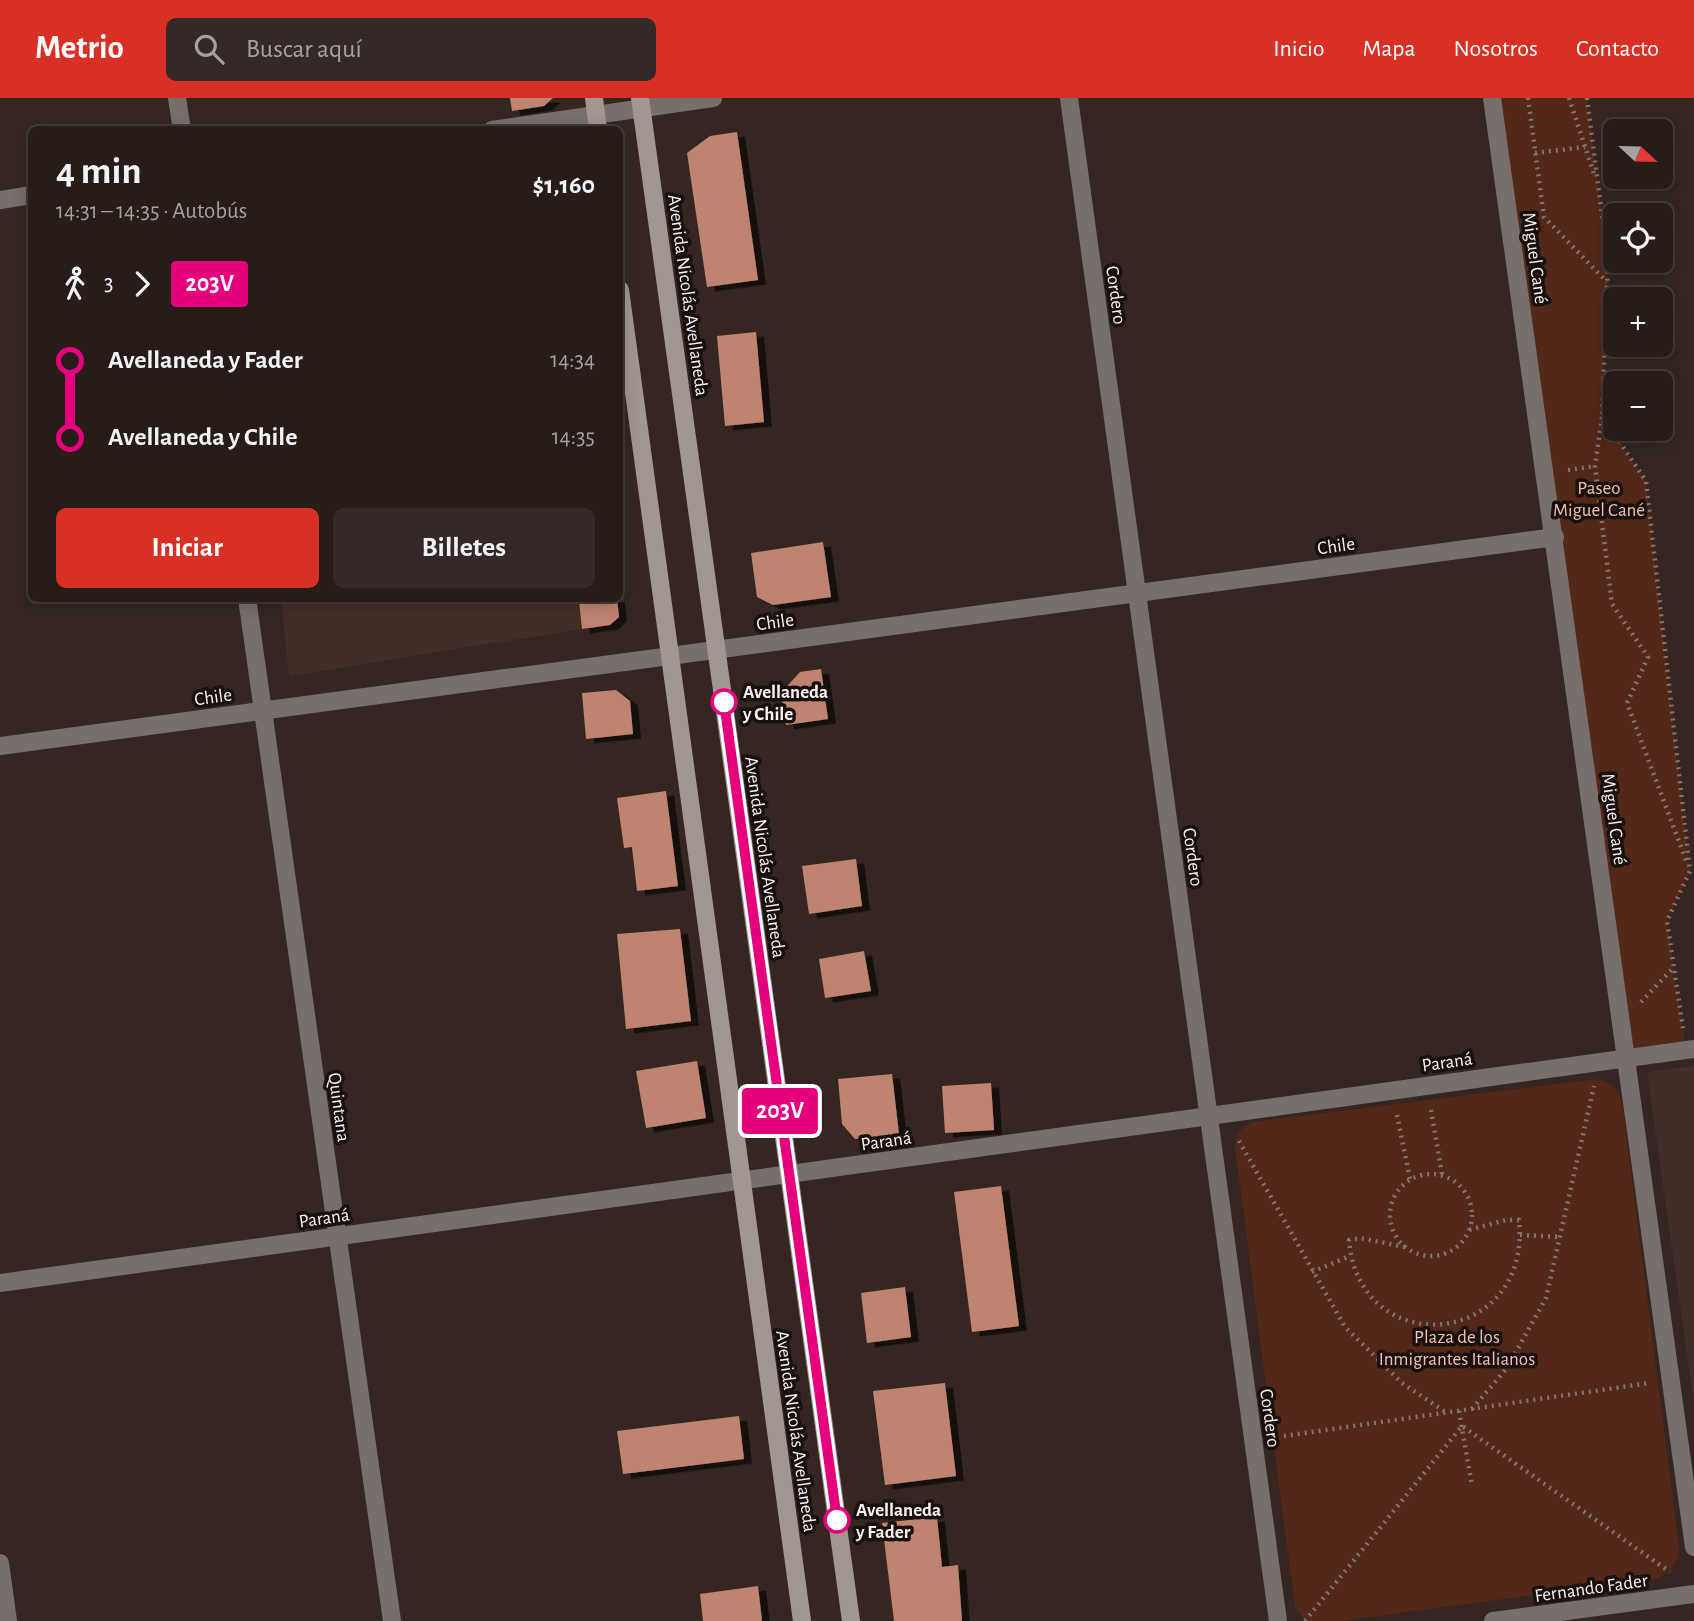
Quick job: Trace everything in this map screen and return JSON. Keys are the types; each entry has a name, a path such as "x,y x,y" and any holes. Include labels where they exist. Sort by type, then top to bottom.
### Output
{"main road":[{"name":"Avenida Nicolás Avellaneda","path":"641,103 851,1621"},
{"name":"Avenida Nicolás Avellaneda","path":"623,312 802,1621"}],"street":[{"path":"177,98 181,126"},
{"path":"518,126 596,114 641,103 713,98"},
{"name":"Cordero","path":"1069,98 1136,593 1216,1114 1253,1440 1278,1621"},
{"name":"Miguel Cané","path":"1492,98 1694,1547"},
{"path":"0,200 28,196"},
{"name":"Chile","path":"0,746 1555,537"},
{"name":"Quintana","path":"248,602 392,1621"},
{"name":"Paraná","path":"0,1283 1690,1049"},
{"path":"0,1563 8,1621"},
{"name":"Fernando Fader","path":"1493,1621 1694,1594"}],"path":[{"path":"1528,98 1544,217 1608,282"},
{"path":"1569,98 1599,188"},
{"path":"1587,98 1608,262 1602,416 1595,466 1612,604 1648,657 1627,703 1690,871"},
{"path":"1535,153 1585,147"},
{"path":"1602,416 1646,481 1690,871 1667,921 1683,1030 1690,1049"},
{"path":"1620,1008 1638,1006 1674,967"},
{"path":"1672,1031 1683,1030"},
{"path":"1472,1409 1507,1368 1535,1320 1553,1277 1600,1061"},
{"path":"1427,1085 1442,1174"},
{"path":"1392,1090 1410,1179"},
{"path":"1216,1114 1333,1309 1362,1345 1402,1383 1446,1412"},
{"path":"1405,1247 1392,1230 1390,1208 1394,1196 1410,1179 1425,1173 1442,1174 1462,1186 1473,1210 1469,1230 1457,1247 1445,1254 1417,1254 1405,1247 1360,1238 1349,1240 1350,1256 1362,1286 1382,1307 1395,1316 1423,1325 1453,1323 1480,1311 1503,1292 1517,1264 1520,1235 1518,1220 1469,1230"},
{"path":"1520,1235 1561,1237"},
{"path":"1312,1272 1350,1256"},
{"path":"1253,1440 1671,1380"},
{"path":"1459,1410 1472,1486"},
{"path":"1462,1426 1672,1573"},
{"path":"1305,1621 1462,1426"}],"shaded area":[{"path":"281,602 579,602 582,629 289,676"},
{"path":"1694,1066 1694,1404 1647,1072"}],"green space":[{"name":"Paseo Miguel Cané","path":"1494,98 1587,98 1603,223 1603,273 1608,273 1607,287 1603,287 1603,441 1619,441 1646,481 1690,871 1667,921 1686,1050 1627,1057"},
{"name":"Plaza de los Inmigrantes Italianos","path":"1596,1079 1616,1089 1623,1110 1679,1547 1676,1562 1658,1578 1341,1621 1306,1621 1295,1607 1235,1147 1238,1134 1242,1128 1254,1122"}],"building":[{"path":"510,98 553,98 544,106 512,111"},
{"path":"737,132 758,280 707,287 687,153 710,136"},
{"path":"756,332 764,422 725,426 717,336"},
{"path":"823,542 831,597 773,605 757,597 751,553"},
{"path":"579,602 617,602 619,617 610,625 582,629"},
{"path":"821,669 828,719 786,725 781,693 800,672"},
{"path":"616,690 630,701 633,734 586,739 582,693"},
{"path":"666,791 678,886 637,891 632,847 624,848 617,798"},
{"path":"856,859 862,906 809,914 802,866"},
{"path":"680,929 691,1021 626,1029 617,934"},
{"path":"864,951 871,991 825,998 819,959"},
{"path":"697,1061 706,1118 646,1128 636,1071"},
{"path":"892,1074 899,1134 855,1139 842,1124 838,1079"},
{"path":"991,1083 994,1130 945,1133 942,1086"},
{"path":"1001,1186 1019,1326 972,1332 954,1192"},
{"path":"905,1287 911,1337 867,1343 861,1293"},
{"path":"945,1383 956,1476 885,1485 873,1391"},
{"path":"739,1416 744,1459 623,1474 617,1431"},
{"path":"937,1517 942,1567 958,1565 962,1621 894,1621 882,1523"},
{"path":"758,1586 762,1621 703,1621 700,1594"}],"bus line":[{"name":"203V","path":"724,702 837,1520"}],"place":[{"name":"Avellaneda y Chile","path":"724,702"},
{"name":"Avellaneda y Fader","path":"837,1520"}]}
